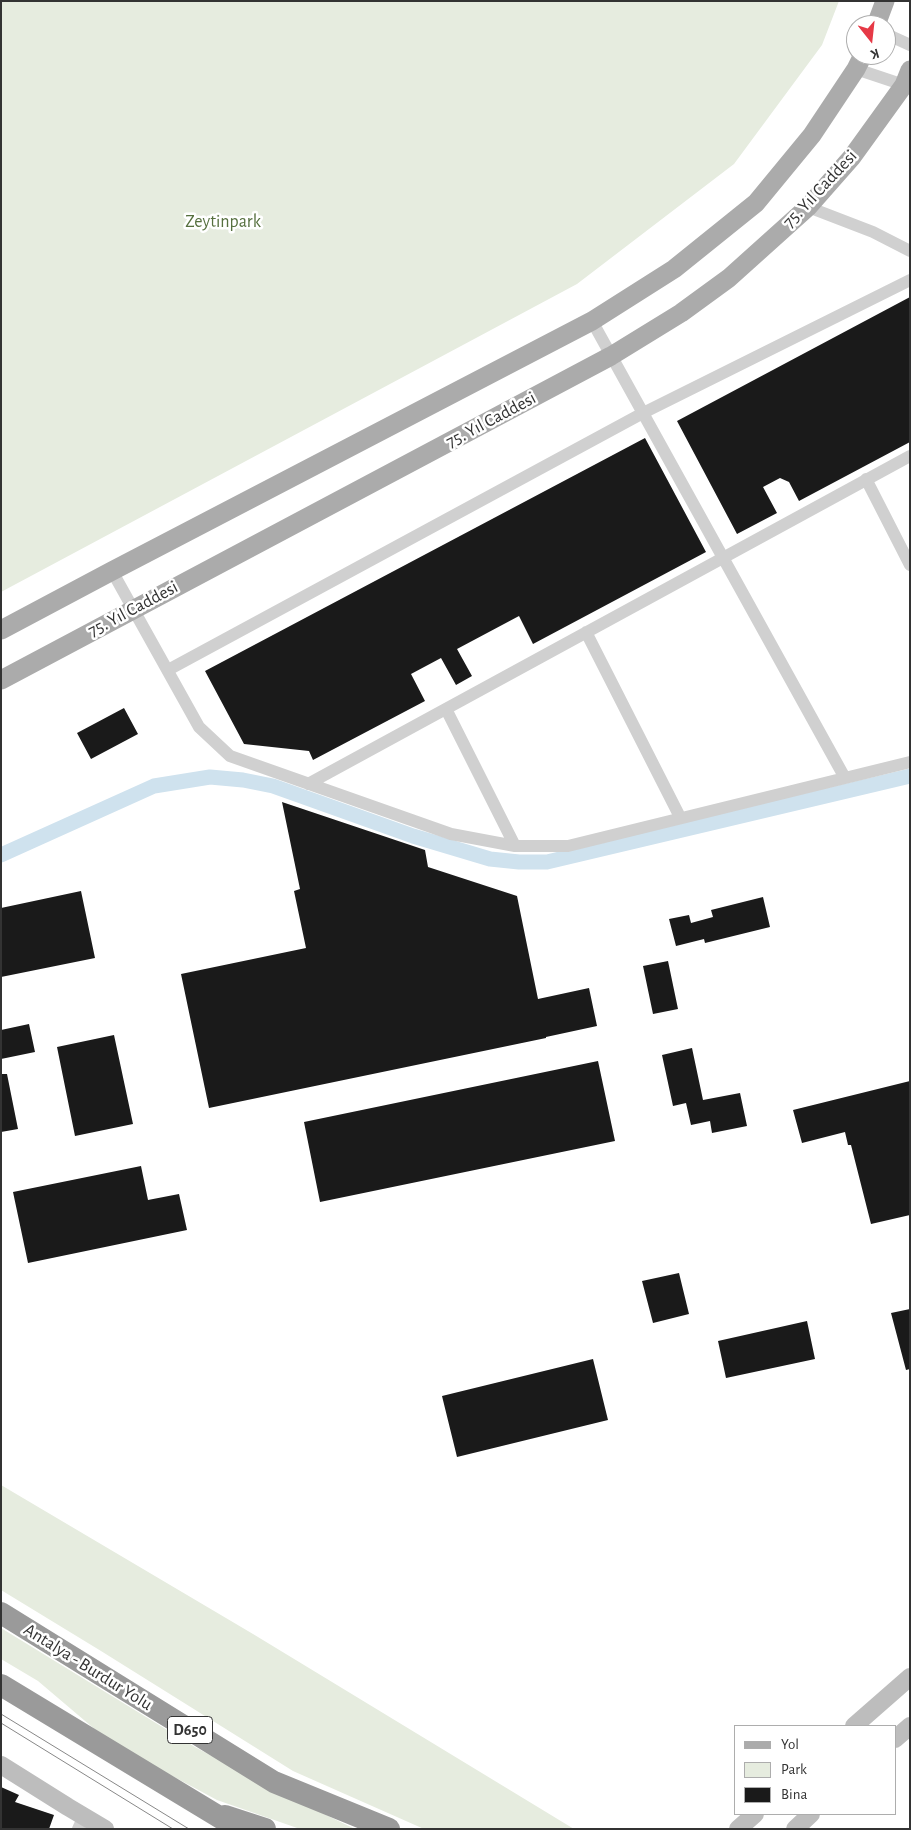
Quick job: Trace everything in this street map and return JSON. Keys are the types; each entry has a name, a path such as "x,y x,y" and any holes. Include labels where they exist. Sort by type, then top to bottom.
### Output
{"highway":[{"name":"Antalya - Burdur Yolu","path":"1,1613 274,1782 389,1829"},
{"path":"1,1685 239,1829"},
{"path":"205,1809 265,1829"}],"main road":[{"path":"880,15 885,1"},
{"path":"1,630 592,321 674,268 756,203 812,135 857,65"},
{"name":"75. Yıl Caddesi","path":"1,680 611,356 681,313 729,278 808,207 852,158 908,81"}],"street":[{"path":"896,39 910,45"},
{"path":"867,65 908,81"},
{"path":"808,207 873,232 910,251"},
{"path":"168,670 643,413 910,280"},
{"path":"592,321 845,778"},
{"path":"308,784 910,456"},
{"path":"866,479 910,565"},
{"path":"112,571 200,727 230,756 451,834 515,846 568,846 910,762"},
{"path":"586,632 680,817"},
{"path":"446,709 515,846"},
{"path":"855,1725 910,1677"},
{"path":"896,1738 910,1726"},
{"path":"1,1765 81,1823 105,1829"},
{"path":"205,1809 233,1829"},
{"path":"738,1829 754,1815"},
{"path":"795,1829 812,1815"},
{"path":"803,1829 812,1815"}],"green space":[{"name":"Zeytinpark","path":"1,1 839,1 822,45 734,164 577,284 1,592"},
{"path":"1,1485 253,1634 574,1829 424,1829 293,1771 1,1590"},
{"path":"1,1628 195,1747 285,1795 355,1829 300,1829 217,1800 111,1743 38,1681 1,1659"}],"building":[{"path":"910,297 910,442 799,501 789,482 780,478 763,487 777,513 737,534 677,421"},
{"path":"645,438 706,552 533,644 519,616 457,649 472,676 456,685 441,658 411,674 425,701 313,760 309,751 244,744 205,671"},
{"path":"124,708 138,734 91,759 77,733"},
{"path":"282,802 425,850 428,867 517,896 538,999 589,988 597,1026 209,1108 181,974 306,948 294,891 300,889"},
{"path":"81,891 95,958 1,977 1,908"},
{"path":"763,897 770,927 705,943 704,939 676,946 669,919 689,915 691,923 713,917 711,910"},
{"path":"668,961 678,1009 653,1014 643,966"},
{"path":"29,1024 35,1052 1,1059 1,1030"},
{"path":"114,1035 133,1124 75,1136 57,1047"},
{"path":"692,1048 703,1100 740,1093 747,1126 712,1133 710,1121 691,1125 686,1103 673,1106 662,1055"},
{"path":"598,1061 615,1141 320,1202 304,1122"},
{"path":"1,1074 7,1074 18,1129 1,1132"},
{"path":"910,1081 910,1215 871,1224 851,1145 848,1145 845,1132 802,1143 793,1110"},
{"path":"141,1166 148,1200 179,1194 187,1230 28,1263 13,1192"},
{"path":"679,1273 689,1314 653,1323 642,1281"},
{"path":"910,1309 910,1369 906,1370 891,1313"},
{"path":"807,1321 815,1359 726,1378 718,1341"},
{"path":"593,1359 608,1420 457,1457 442,1396"},
{"path":"1,1787 19,1795 15,1802 54,1815 49,1829 1,1829"}],"waterway":[{"path":"1,855 154,786 210,777 243,780 273,786 413,836 490,859 547,862 910,776"}],"tram line":[{"path":"1,1714 189,1829"},
{"path":"1,1723 173,1829"}]}
